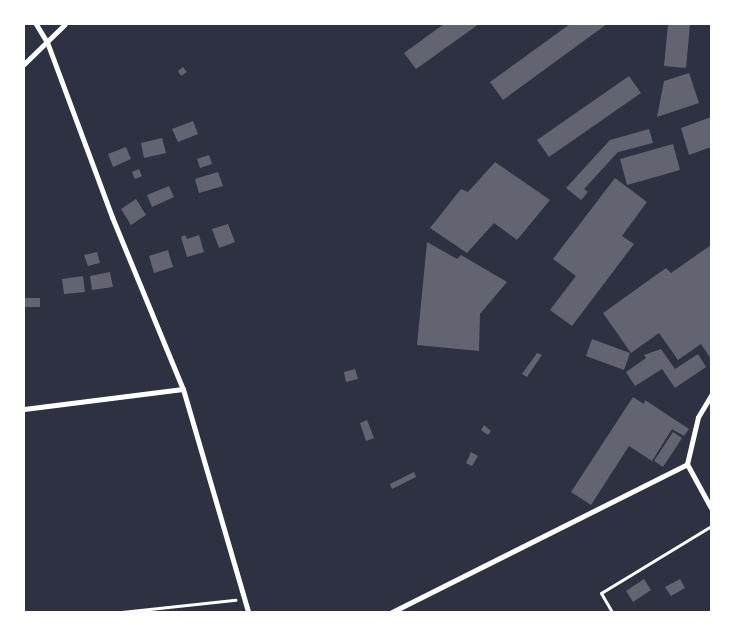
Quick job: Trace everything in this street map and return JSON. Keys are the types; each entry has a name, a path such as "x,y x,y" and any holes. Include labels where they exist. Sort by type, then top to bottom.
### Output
{"street":[{"path":"36,24 47,42 112,217 183,389 248,612"},
{"path":"24,64 65,24"},
{"path":"24,409 183,389"},
{"path":"711,395 698,417 687,464 711,508"},
{"path":"392,612 687,464"}],"lane":[{"path":"612,612 601,592 711,526"}],"path":[{"path":"122,612 243,599"}],"building":[{"path":"444,24 479,24 416,69 404,53"},
{"path":"570,24 607,24 503,100 490,82"},
{"path":"668,24 690,24 686,68 664,66"},
{"path":"183,67 187,72 181,76 178,71"},
{"path":"689,73 699,103 657,117 664,81"},
{"path":"629,76 641,93 549,157 537,140"},
{"path":"711,117 711,147 689,155 681,128"},
{"path":"193,121 198,134 178,142 172,129"},
{"path":"649,129 653,143 618,152 584,189 588,192 581,200 566,188 610,140"},
{"path":"162,138 166,153 144,158 141,143"},
{"path":"673,144 680,170 627,185 620,159"},
{"path":"126,147 131,159 113,167 108,154"},
{"path":"209,155 212,164 200,168 197,159"},
{"path":"495,162 550,200 517,240 494,223 467,253 430,228 461,189 468,192"},
{"path":"139,169 142,176 135,179 132,172"},
{"path":"218,172 223,186 199,193 195,179"},
{"path":"615,178 647,202 622,236 634,244 572,326 550,310 576,276 553,259"},
{"path":"169,186 174,197 152,207 147,195"},
{"path":"136,199 146,215 131,225 121,209"},
{"path":"228,224 235,242 219,248 212,229"},
{"path":"185,235 187,239 199,235 204,252 187,257 181,237"},
{"path":"427,242 457,259 461,255 507,282 480,314 479,351 417,345"},
{"path":"711,245 711,359 701,344 678,360 659,333 631,353 603,313 666,268 671,273"},
{"path":"168,250 173,267 154,273 149,256"},
{"path":"97,252 100,263 88,266 84,255"},
{"path":"110,272 113,287 92,290 90,276"},
{"path":"83,276 85,292 64,294 62,279"},
{"path":"24,298 40,298 40,307 24,307"},
{"path":"592,339 630,353 624,370 586,356"},
{"path":"661,349 675,369 698,354 706,367 675,388 662,369 635,386 626,372 646,358 644,355"},
{"path":"537,353 542,355 527,377 522,374"},
{"path":"355,369 358,379 346,382 344,372"},
{"path":"633,397 644,404 645,400 689,429 684,436 672,429 652,461 629,446 591,505 571,492"},
{"path":"367,420 374,438 366,441 360,423"},
{"path":"484,425 491,431 488,435 481,430"},
{"path":"673,432 682,438 663,467 654,461"},
{"path":"471,452 478,456 472,466 466,463"},
{"path":"414,472 416,477 392,489 390,484"},
{"path":"644,579 651,590 633,602 626,591"},
{"path":"680,579 685,588 671,596 665,587"}]}
